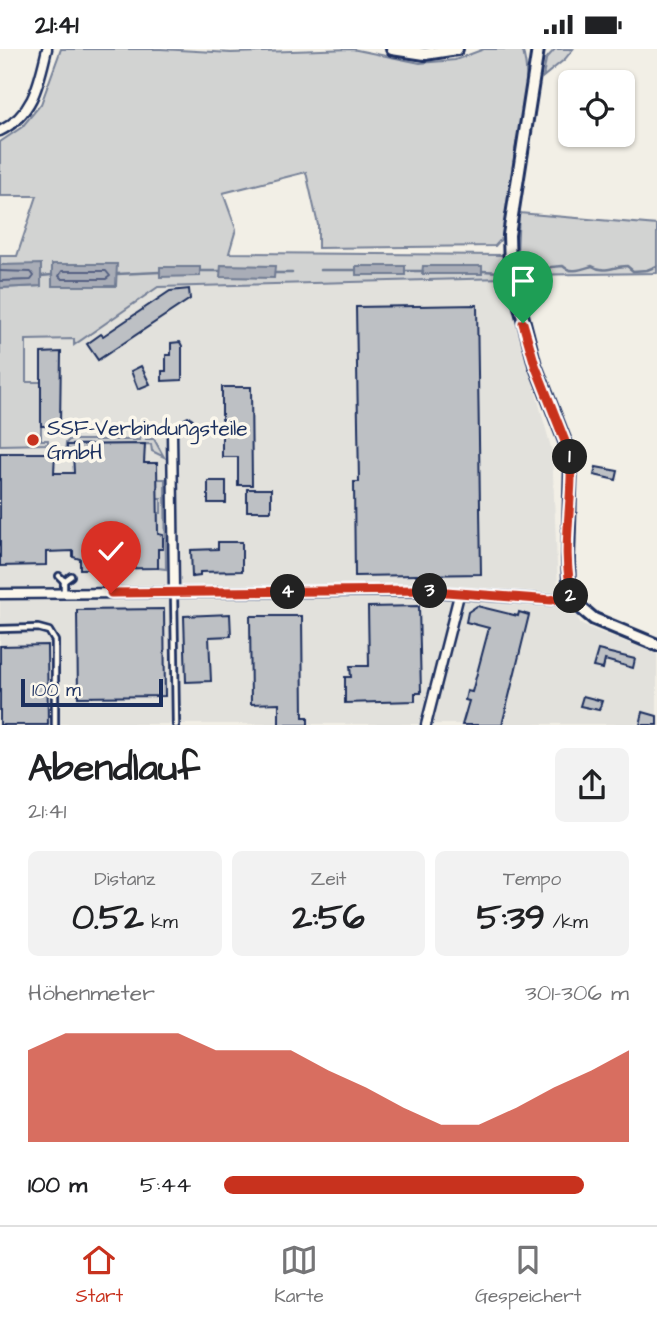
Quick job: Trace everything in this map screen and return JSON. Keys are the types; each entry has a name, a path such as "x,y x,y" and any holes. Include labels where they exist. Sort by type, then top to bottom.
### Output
{"main road":[{"path":"391,49 425,54 457,49"},
{"path":"538,49 509,235 510,268 535,365 571,461 569,582 582,609 594,619 657,645"}],"street":[{"path":"0,131 13,124 29,107 37,91 47,49"},
{"path":"172,431 174,592"},
{"path":"0,594 420,590 551,600 573,595"},
{"path":"426,725 459,595"}],"lane":[{"path":"172,431 189,421"},
{"path":"59,576 64,581 64,593"},
{"path":"64,581 71,576"},
{"path":"174,592 176,725"},
{"path":"0,629 38,628 49,631 55,641 55,725"}],"shaded area":[{"path":"61,49 161,49 231,53 352,49 420,63 455,60 484,49 522,49 526,71 525,95 503,237 495,246 318,248 318,225 306,172 223,193 236,229 229,253 504,255 504,278 158,287 74,345 74,339 26,340 26,382 41,382 41,440 48,440 48,444 0,445 0,288 41,286 41,265 0,265 0,256 17,256 37,196 0,196 0,142 22,127 41,104","holes":["52,264 116,264 116,285 52,286","356,266 404,266 405,275 356,275"]},
{"path":"555,49 573,49 543,77 546,59"},
{"path":"519,213 657,225 657,273 516,275"},
{"path":"504,278 552,451 558,588 582,625 657,654 657,724 0,724 0,294"},
{"path":"140,430 146,430 146,439 154,439 164,457 152,451 151,444 68,445 67,453 65,452 69,440 140,440"},
{"path":"157,479 165,479 166,569 158,568 157,513 161,513 161,499 157,499"}],"water":[{"path":"41,264 41,286 0,288 0,265"},
{"path":"52,264 117,264 116,286 52,286"},
{"path":"221,265 275,266 274,278 220,277"},
{"path":"356,266 405,266 405,275 356,275"},
{"path":"423,266 482,266 482,274 422,274"},
{"path":"160,267 200,267 200,276 160,277"}],"building":[{"path":"189,289 190,299 98,360 87,344 170,291"},
{"path":"477,305 481,574 355,576 354,482 359,482 356,307"},
{"path":"180,342 182,380 162,381 162,371 166,371 166,355 171,355 171,343"},
{"path":"61,352 60,426 41,426 41,353"},
{"path":"141,366 150,384 138,389 131,371"},
{"path":"222,387 251,387 252,485 238,485 238,457 222,457"},
{"path":"145,444 144,463 157,463 158,534 163,535 163,549 158,549 158,568 80,569 80,559 73,557 73,551 46,552 46,565 0,566 0,453 55,453 54,473 74,473 73,453 67,453 67,445"},
{"path":"596,467 618,471 616,480 594,475"},
{"path":"208,481 226,481 226,503 208,503"},
{"path":"247,489 271,489 271,511 247,511"},
{"path":"218,542 242,542 242,571 200,572 200,576 192,577 191,550 218,549"},
{"path":"419,606 421,693 415,693 415,701 345,703 345,677 351,677 350,666 369,666 368,607"},
{"path":"477,606 518,616 519,612 529,615 502,725 462,725 469,701 465,700 467,691 472,692 489,628 466,622 468,612"},
{"path":"164,609 165,696 78,697 77,610"},
{"path":"230,614 231,636 209,637 211,681 186,682 184,616"},
{"path":"250,616 302,616 303,717 308,717 308,725 279,725 279,703 251,704"},
{"path":"47,645 48,725 0,725 0,646"},
{"path":"598,650 635,659 633,668 605,660 603,669 593,667"},
{"path":"583,696 602,701 599,710 580,706"},
{"path":"643,712 657,716 657,725 640,725"}],"waterway":[{"path":"519,272 541,273 551,267 563,266 573,270 592,266 605,270 627,266 633,271 657,266"},
{"path":"320,270 356,270"},
{"path":"200,271 220,271"},
{"path":"405,271 423,271"},
{"path":"482,271 502,272"},
{"path":"117,274 160,272"},
{"path":"275,273 292,273"},
{"path":"41,276 52,275"}],"place":[{"name":"SSF-Verbindungsteile GmbH","path":"33,440"}],"route":[{"path":"111,593 420,590 551,600 561,600 573,595 569,582 568,559 571,461 535,365 523,323"}]}
